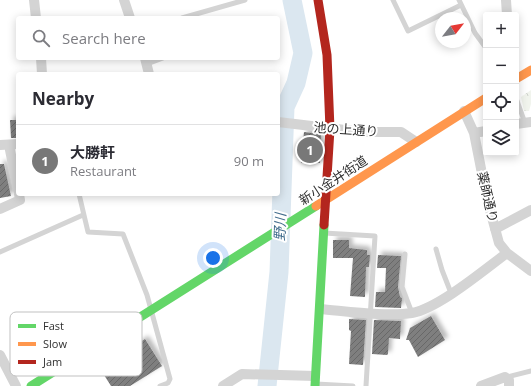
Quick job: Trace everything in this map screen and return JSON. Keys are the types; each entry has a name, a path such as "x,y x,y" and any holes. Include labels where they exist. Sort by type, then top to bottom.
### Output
{"main road":[{"path":"315,382 330,129 326,55 318,0"},
{"path":"519,77 531,70"},
{"name":"新小金井街道","path":"142,317 483,100"},
{"name":"新小金井街道","path":"31,386 47,376"}],"street":[{"path":"34,0 36,16"},
{"path":"124,0 129,16"},
{"path":"506,0 506,12"},
{"path":"41,60 42,72"},
{"path":"146,61 149,72"},
{"name":"薬師通り","path":"464,111 474,134 487,199 499,243 507,253 531,271"},
{"name":"池の上通り","path":"280,122 330,129 401,132 416,142"},
{"path":"474,134 483,132"},
{"path":"9,145 16,180"},
{"path":"0,209 20,200 19,196"},
{"path":"495,229 531,210"},
{"path":"320,308 370,312 412,313 435,304 507,253"},
{"path":"1,358 10,375"},
{"path":"224,386 242,374 255,373 286,375 315,382"},
{"path":"11,376 16,386"},
{"path":"481,386 507,381"}],"lane":[{"path":"189,16 245,0"},
{"path":"393,0 408,31 460,3 475,33 483,44"},
{"path":"519,107 524,123"},
{"path":"79,196 88,232 123,234 152,311 170,379 168,383 160,386"},
{"path":"0,252 83,215"},
{"path":"324,233 375,236 366,386"},
{"path":"436,250 451,293"},
{"path":"405,254 402,287 412,313"},
{"path":"507,381 531,371"},
{"path":"315,382 353,386"}],"green space":[{"path":"531,90 531,104 529,111 524,111 521,97"}],"building":[{"path":"10,120 16,120 16,138 11,138"},
{"path":"304,132 321,134 320,163 301,163"},
{"path":"0,164 4,164 11,196 0,198"},
{"path":"333,240 349,240 349,248 367,250 367,255 370,255 369,267 366,267 365,297 350,296 353,258 333,258"},
{"path":"378,255 401,256 398,287 400,297 402,298 401,308 375,307 376,292 385,292 386,268 377,268"},
{"path":"431,316 445,340 418,357 409,340 406,340 410,328"},
{"path":"349,319 366,320 363,365 349,364 351,331 349,330"},
{"path":"374,320 401,321 400,339 389,338 387,355 372,354"},
{"path":"145,339 162,366 130,386 111,386 105,376 142,376 142,341"}],"waterway":[{"name":"野川","path":"267,386 279,272 285,107 296,83 303,53 292,0"}],"traffic: fast":[{"path":"142,316 316,206"},
{"path":"315,386 324,225"},
{"path":"31,386 47,376"}],"traffic: slow":[{"path":"519,77 531,70"},
{"path":"316,206 483,100"}],"traffic: jam":[{"path":"318,0 327,55 330,129 324,225"}],"place":[{"name":"大勝軒","path":"310,150"}]}
